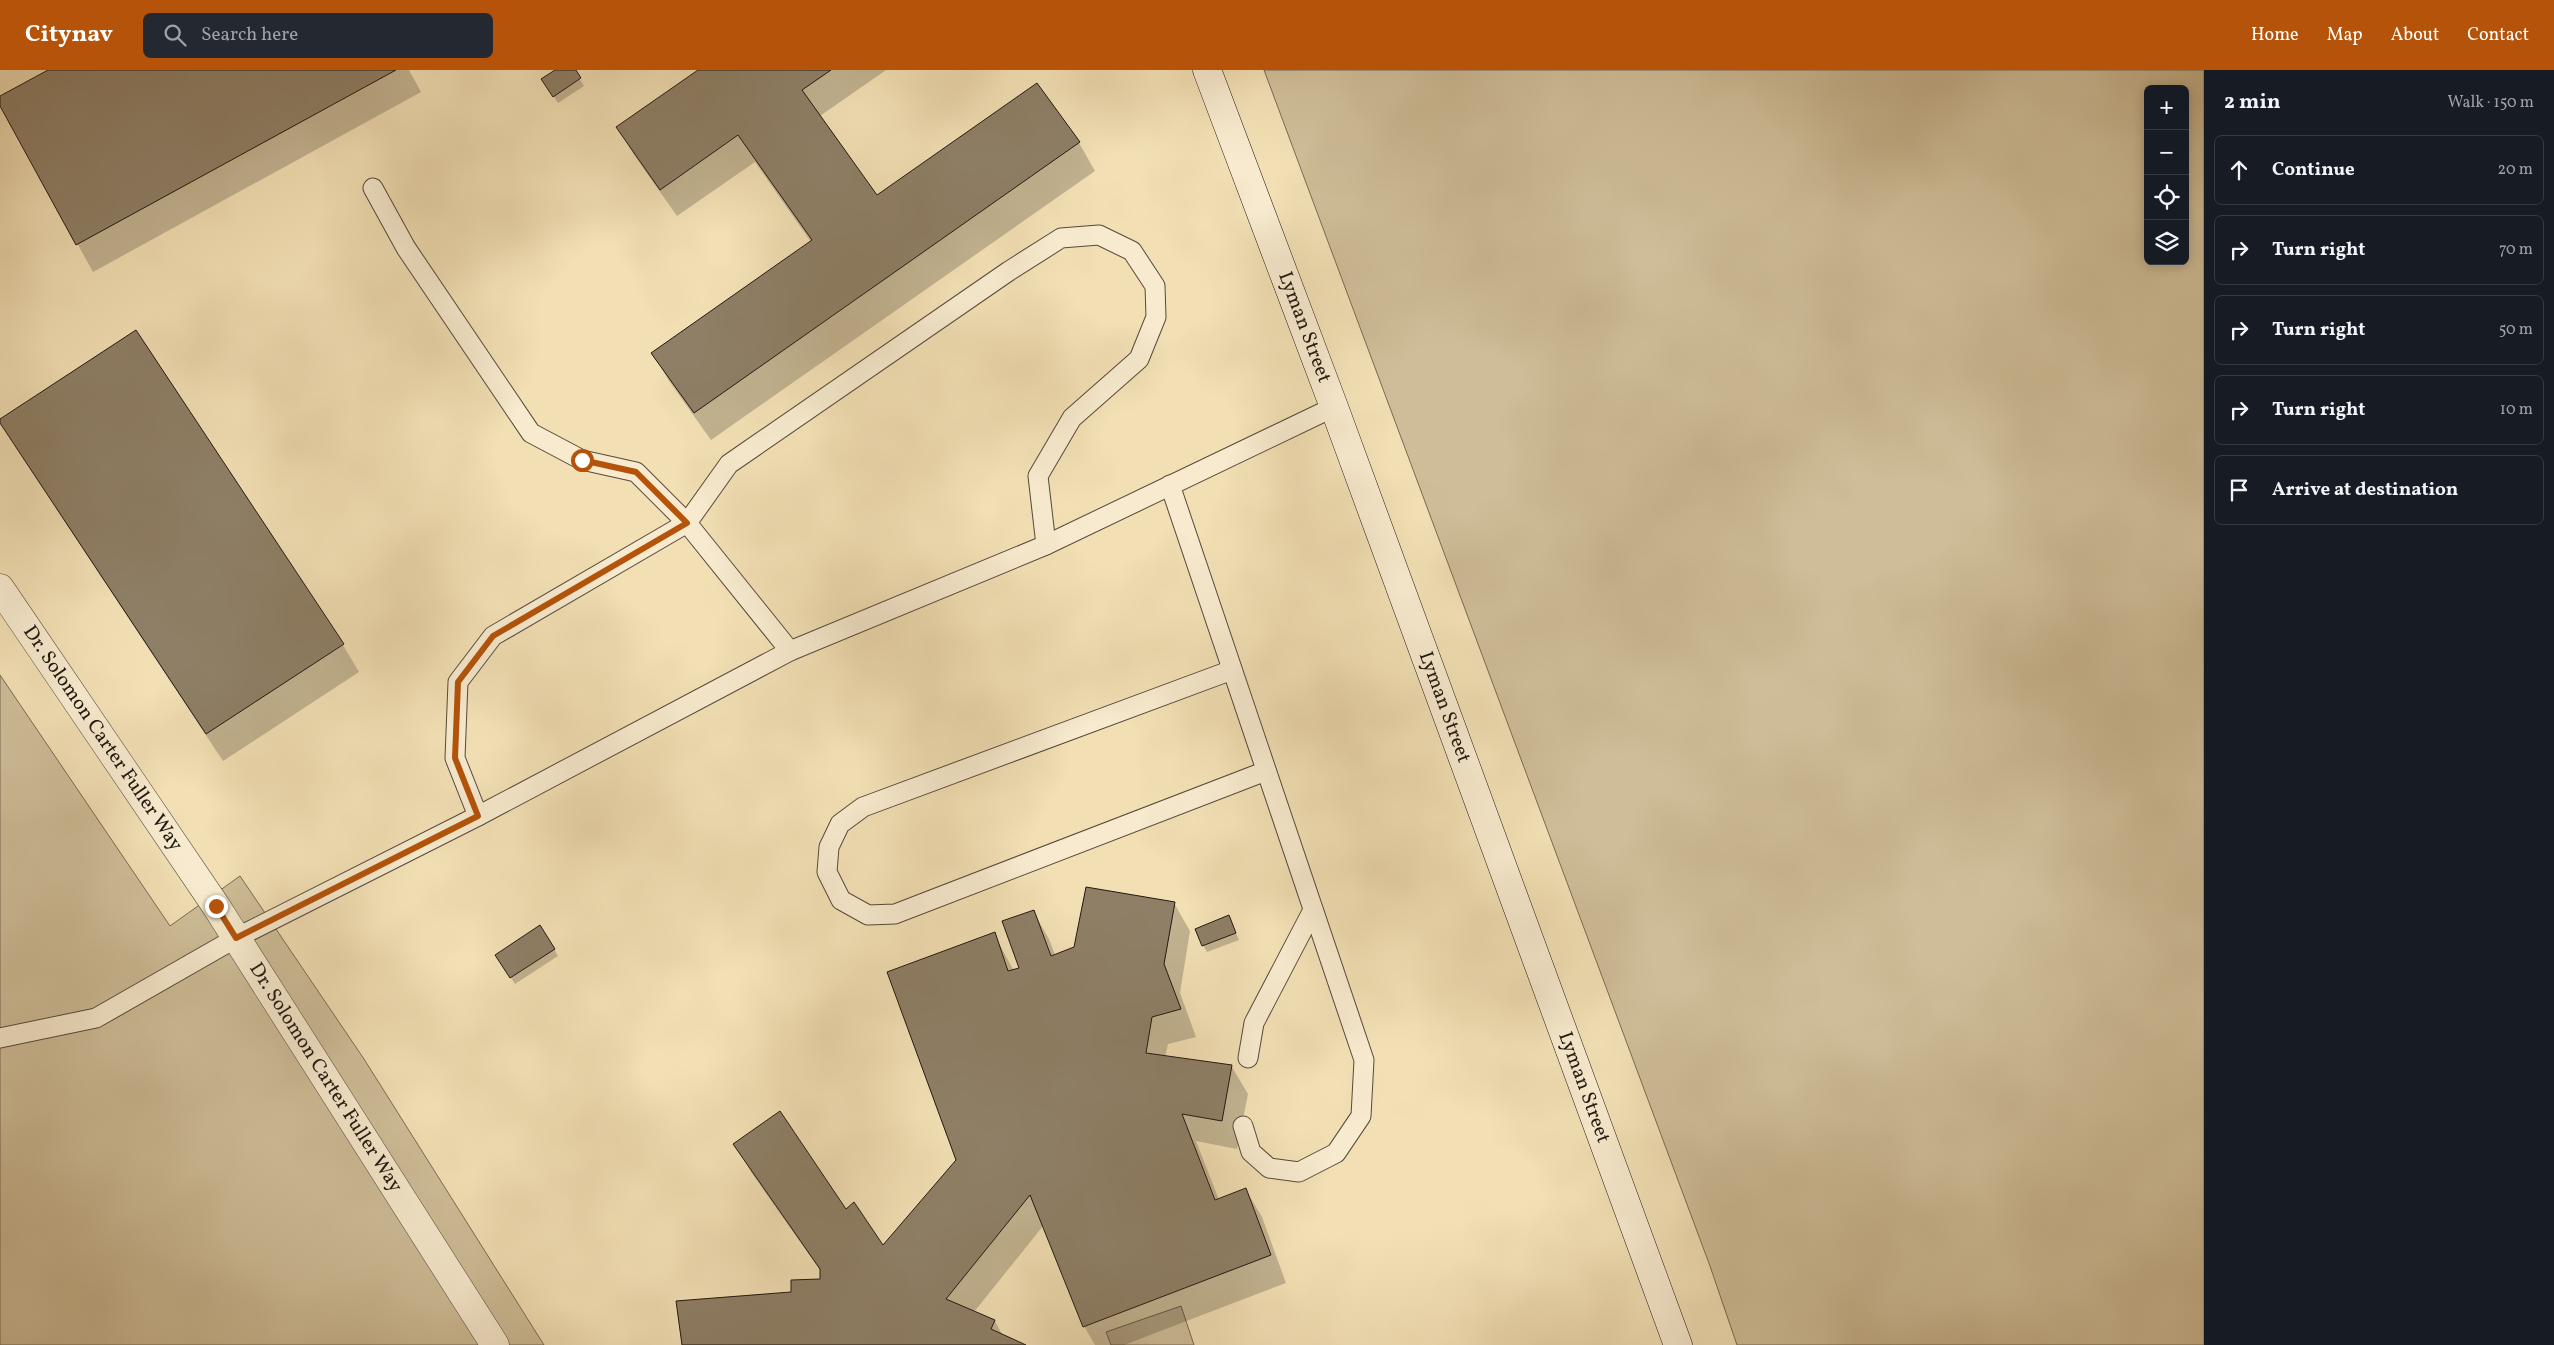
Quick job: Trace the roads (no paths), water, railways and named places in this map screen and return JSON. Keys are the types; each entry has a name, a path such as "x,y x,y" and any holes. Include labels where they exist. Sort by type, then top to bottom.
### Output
{"street":[{"name":"Lyman Street","path":"1207,70 1334,407 1678,1345"},
{"name":"Dr. Solomon Carter Fuller Way","path":"0,588 236,938 496,1345"}],"lane":[{"path":"373,188 406,248 531,433 582,460 636,472 687,523 790,651"},
{"path":"478,816 455,758 458,682 493,636 687,523 729,464 1001,276 1061,238 1099,235 1132,250 1155,286 1156,317 1139,359 1072,418 1038,476 1046,545"},
{"path":"0,1038 96,1018 236,938 478,816 790,651 1046,545 1334,407"},
{"path":"1170,485 1364,1060 1361,1116 1336,1153 1299,1172 1269,1168 1251,1152 1243,1126"},
{"path":"1232,670 863,807 840,824 829,847 827,872 841,900 868,916 895,914 1266,770"},
{"path":"1248,1058 1254,1023 1314,910"}]}
